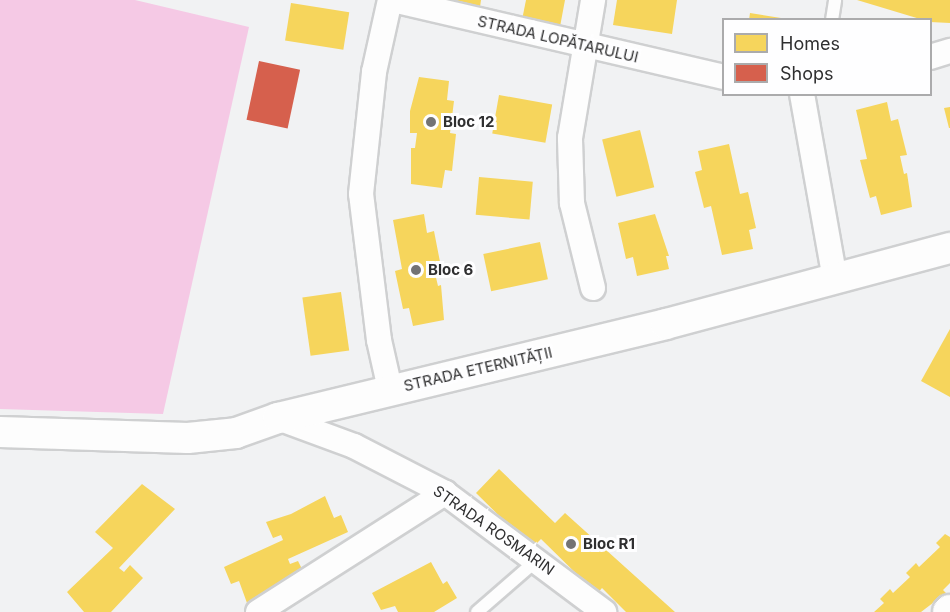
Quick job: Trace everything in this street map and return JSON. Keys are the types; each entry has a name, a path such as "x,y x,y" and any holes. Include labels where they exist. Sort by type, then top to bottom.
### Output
{"street":[{"name":"STRADA LOPĂTARULUI","path":"391,0 722,77"},
{"path":"390,389 379,340 362,194 374,72 391,0"},
{"path":"593,0 572,116 572,203 593,288"},
{"path":"932,56 950,51"},
{"path":"802,96 835,279"},
{"name":"STRADA ETERNITĂȚII","path":"0,432 188,438 236,433 278,418 835,279 950,248"},
{"name":"STRADA ROSMARIN","path":"278,418 354,446 445,492 538,559 604,612"},
{"path":"258,612 445,492"}],"lane":[{"path":"832,18 836,0"},
{"path":"477,612 538,559"}],"shaded area":[{"path":"0,0 135,0 249,27 163,414 0,409"}],"building: Homes":[{"path":"442,0 481,0 479,14"},
{"path":"526,0 565,0 559,32 521,25"},
{"path":"617,0 677,0 672,34 613,25"},
{"path":"857,0 950,0 950,23 932,22 932,18 917,18"},
{"path":"291,3 349,12 343,50 285,41"},
{"path":"750,13 781,18 749,18"},
{"name":"Bloc 12","path":"419,77 449,81 447,100 454,101 450,133 456,134 452,171 445,170 442,188 411,184 411,148 415,148 417,133 410,133 410,111"},
{"path":"499,95 552,104 545,143 492,133"},
{"path":"887,102 891,121 898,119 907,155 900,156 904,174 907,173 912,207 881,215 876,196 870,198 860,160 867,159 856,110"},
{"path":"950,107 950,128 949,128 944,108"},
{"path":"640,130 654,187 616,197 602,139"},
{"path":"729,144 740,194 748,192 756,228 749,230 753,249 722,255 711,206 704,208 695,172 702,170 698,151"},
{"path":"479,177 533,182 529,220 476,215"},
{"name":"Bloc 6","path":"424,214 427,233 434,231 441,267 434,269 438,286 441,285 444,320 413,326 409,308 403,309 395,271 402,269 393,220"},
{"path":"655,214 669,256 666,256 669,269 637,276 633,257 626,259 618,223"},
{"path":"540,242 548,279 491,291 483,254"},
{"path":"341,292 349,350 311,356 302,297"},
{"path":"950,329 950,397 921,381"},
{"name":"Bloc R1","path":"499,469 555,523 565,513 675,612 626,612 602,588 597,594 541,539 532,548 476,493"},
{"path":"142,484 175,509 119,568 124,572 130,565 143,578 111,612 84,612 67,592 113,548 95,532"},
{"path":"325,496 334,518 341,515 348,532 288,559 290,564 298,561 306,577 281,584 247,603 239,581 231,584 224,567 283,540 281,535 273,538 266,522 291,514"},
{"path":"945,534 950,537 950,583 943,590 946,593 921,612 874,612 884,603 880,599 890,589 893,593 910,577 906,573 916,563 919,567 940,547 936,543"},
{"path":"431,562 443,584 447,581 457,598 434,612 398,612 395,606 381,610 372,593"}],"building: Shops":[{"path":"259,61 300,70 288,128 247,120"}],"place":[{"name":"Bloc 12","path":"431,122"},
{"name":"Bloc 6","path":"416,270"},
{"name":"Bloc R1","path":"571,544"}]}
